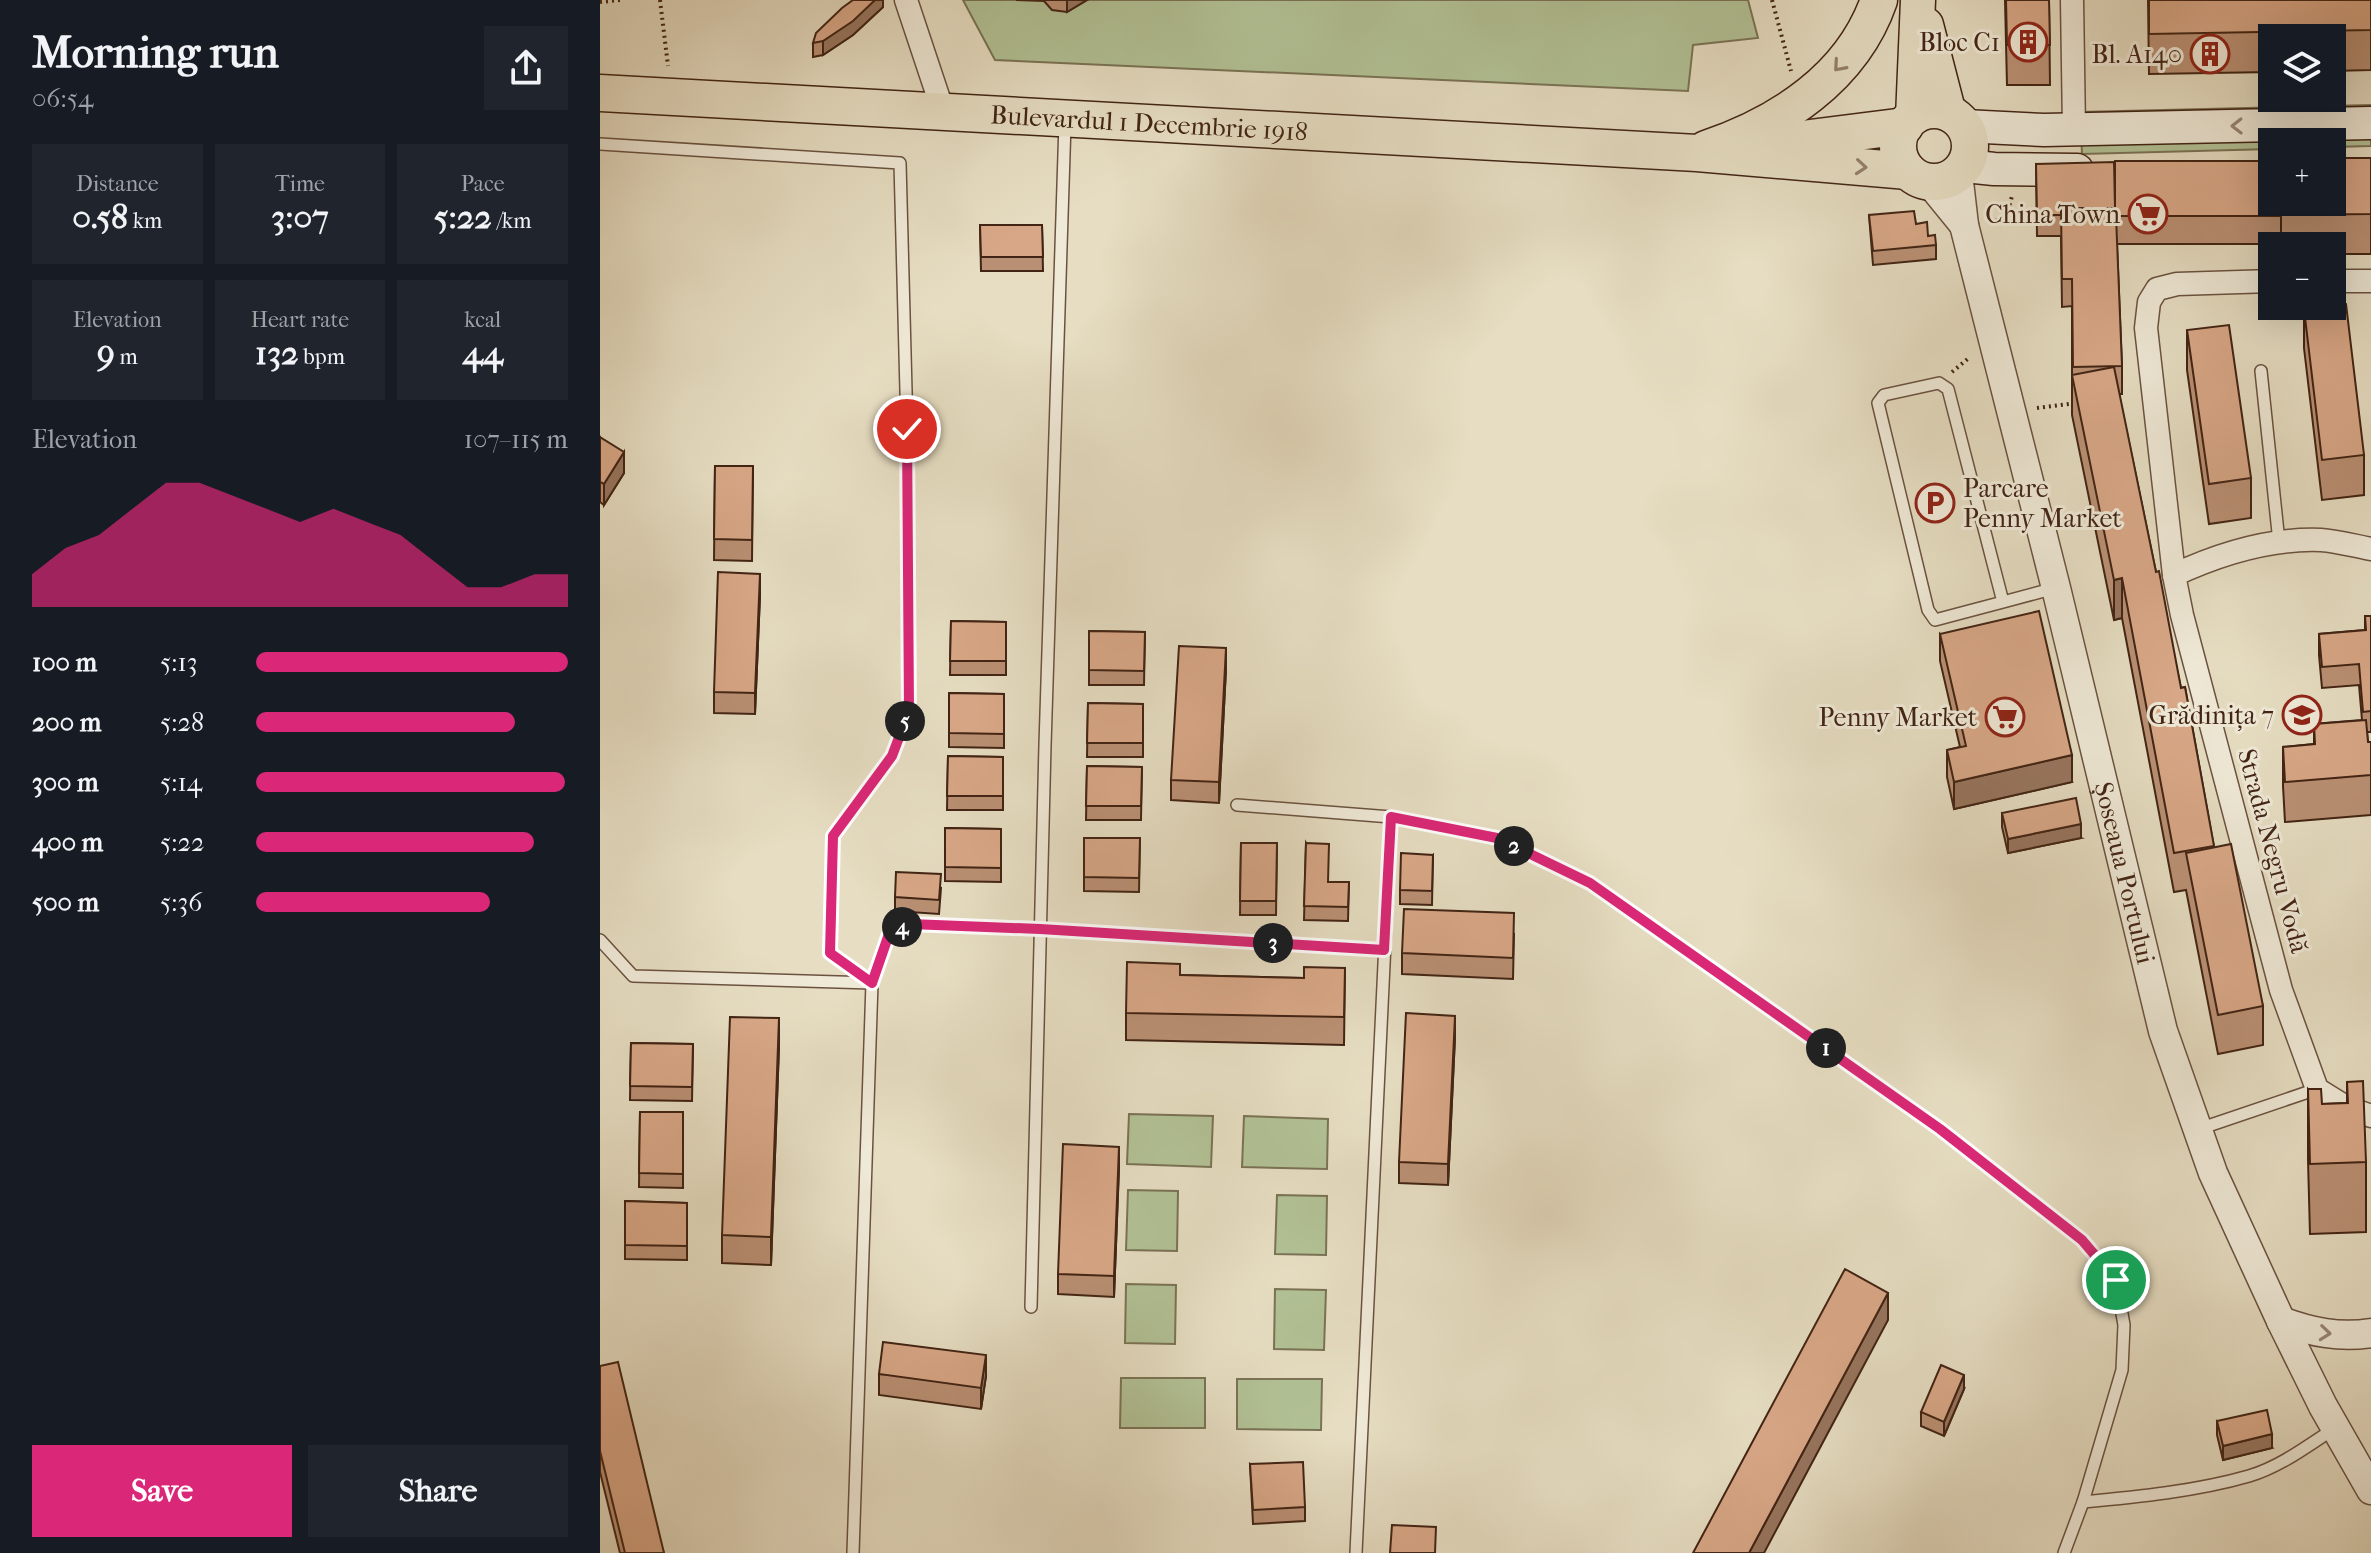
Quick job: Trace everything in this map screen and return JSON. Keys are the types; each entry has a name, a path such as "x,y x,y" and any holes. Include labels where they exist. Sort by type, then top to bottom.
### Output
{"highway":[{"path":"1697,153 1741,138 1799,105 1822,86 1852,50 1879,0"},
{"name":"Bulevardul 1 Decembrie 1918","path":"600,93 1697,153 1940,173"},
{"path":"1930,111 1956,120 1970,145 1940,173 1902,161 1900,137 1909,122 1930,111"},
{"name":"Bulevardul 1 Decembrie 1918","path":"1697,153 1909,122"}],"main road":[{"path":"1918,0 1956,120 2015,129 2371,123"},
{"path":"1909,122 1918,0"},
{"name":"Bulevardul 1 Decembrie 1918","path":"1940,173 2018,169 2102,170"}],"street":[{"path":"906,0 943,111"},
{"path":"2072,0 2074,129"},
{"name":"Șoseaua Portului","path":"1940,173 1964,225 2163,1031 2213,1173 2281,1321 2371,1490"},
{"name":"Strada Negru Vodă","path":"2258,281 2177,284 2157,289 2149,302 2146,328 2174,575 2182,615 2281,990 2317,1089"},
{"path":"2346,281 2371,281"},
{"path":"2174,575 2209,559 2279,542 2322,540 2371,549"},
{"path":"2317,1089 2346,1107 2371,1116"},
{"path":"2281,1321 2315,1333 2371,1333"}],"lane":[{"path":"1031,1307 1065,118"},
{"path":"600,144 900,163 907,429 909,711 892,756 833,836 830,953 872,983"},
{"path":"2261,371 2279,542"},
{"path":"2003,602 1948,389 1939,383 1884,395 1878,403 1928,610 1935,620 2056,588"},
{"path":"1237,805 1391,817 1497,838 1590,883 1940,1129 2082,1240 2116,1280 2124,1325 2122,1370 2083,1502 2064,1553"},
{"path":"1356,1553 1391,817"},
{"path":"853,1553 872,983 889,934 910,924 1384,950"},
{"path":"600,940 633,976 872,983"},
{"path":"2198,1129 2317,1089"},
{"path":"2083,1502 2151,1495 2251,1476 2293,1455 2336,1427"}],"path":[{"path":"600,2 620,0"},
{"path":"660,0 670,97"},
{"path":"1772,0 1799,105"},
{"path":"2011,411 2090,402"}],"green space":[{"path":"963,0 1748,0 1758,38 1693,45 1688,91 995,60"},
{"path":"2371,105 2371,146 2346,147 2346,128 2258,128 2258,149 2082,154 2080,112 2258,108 2258,112 2346,112 2346,106"},
{"path":"1129,1114 1213,1116 1211,1167 1127,1164"},
{"path":"1244,1116 1328,1119 1327,1169 1242,1167"},
{"path":"1128,1190 1178,1191 1177,1251 1126,1250"},
{"path":"1277,1195 1327,1196 1326,1255 1275,1254"},
{"path":"1126,1284 1176,1285 1175,1344 1125,1343"},
{"path":"1275,1289 1326,1290 1324,1350 1274,1349"},
{"path":"1121,1378 1205,1378 1205,1428 1120,1428"},
{"path":"1237,1379 1322,1379 1321,1430 1237,1429"}],"building":[{"path":"853,0 875,0 853,21 823,41 813,43 816,33"},
{"path":"2006,0 2049,0 2050,45 2007,45"},
{"path":"2149,0 2371,0 2371,30 2346,30 2346,24 2258,24 2258,32 2149,34"},
{"path":"2346,158 2371,158 2371,214 2346,214"},
{"path":"2115,161 2258,161 2258,216 2116,216 2122,366 2073,367 2072,279 2062,279 2061,208 2115,208"},
{"path":"2114,162 2115,208 2061,208 2061,215 2037,215 2036,164"},
{"path":"1914,211 1916,224 1927,222 1928,236 1935,235 1936,245 1873,251 1869,215"},
{"path":"980,225 1042,225 1043,257 981,257"},
{"path":"2346,304 2364,455 2322,460 2305,320 2346,320"},
{"path":"2229,325 2251,478 2209,484 2187,330"},
{"path":"2114,367 2181,688 2185,687 2214,846 2174,853 2122,578 2114,580 2072,375"},
{"path":"600,437 624,452 604,484 600,482"},
{"path":"715,466 753,466 752,540 714,539"},
{"path":"718,572 760,574 755,693 714,692"},
{"name":"Penny Market","path":"2039,611 2072,755 1954,782 1947,750 1966,746 1940,634"},
{"path":"2365,616 2371,616 2371,711 2363,712 2359,664 2322,667 2319,634 2366,630"},
{"path":"951,621 1006,622 1006,661 950,661"},
{"path":"1089,631 1145,632 1144,671 1089,670"},
{"path":"1179,646 1226,648 1219,782 1171,780"},
{"path":"949,693 1004,694 1004,734 949,733"},
{"path":"1088,703 1143,704 1143,743 1087,743"},
{"path":"2366,720 2368,742 2371,742 2371,775 2285,782 2283,747 2315,744 2314,724"},
{"path":"948,756 1003,757 1003,796 947,796"},
{"path":"1087,766 1142,767 1141,806 1086,806"},
{"path":"2076,798 2081,824 2008,839 2002,813"},
{"path":"945,828 1001,829 1001,868 945,867"},
{"path":"1084,838 1140,838 1139,878 1084,877"},
{"path":"1241,843 1277,843 1276,901 1240,901"},
{"path":"1306,843 1329,844 1328,882 1349,882 1348,907 1304,906"},
{"path":"2231,844 2263,1006 2218,1015 2186,853"},
{"path":"1401,853 1433,855 1432,891 1400,890"},
{"path":"896,872 941,874 939,900 895,897"},
{"path":"1404,909 1514,913 1513,958 1402,953"},
{"path":"1127,962 1180,964 1180,975 1304,978 1304,967 1345,968 1344,1017 1126,1013"},
{"path":"1406,1013 1455,1016 1448,1164 1399,1162"},
{"path":"730,1017 779,1018 771,1237 722,1235"},
{"path":"631,1043 693,1044 692,1087 630,1086"},
{"path":"2363,1081 2366,1162 2310,1164 2308,1089 2321,1089 2322,1104 2348,1103 2347,1082"},
{"path":"640,1112 683,1112 683,1174 639,1173"},
{"path":"1063,1144 1119,1147 1114,1276 1058,1274"},
{"path":"625,1201 687,1203 687,1246 625,1245"},
{"path":"1845,1269 1888,1293 1749,1553 1693,1553"},
{"path":"883,1342 986,1355 981,1388 879,1374"},
{"path":"618,1362 664,1553 625,1553 600,1451 600,1366"},
{"path":"1941,1365 1964,1375 1944,1422 1921,1412"},
{"path":"2267,1410 2272,1434 2223,1446 2217,1421"},
{"path":"1303,1462 1305,1507 1253,1510 1250,1464"},
{"path":"1392,1525 1436,1527 1435,1553 1390,1553"}],"place":[{"name":"Bloc C1","path":"2028,42"},
{"name":"Bl. A140","path":"2210,54"},
{"name":"China Town","path":"2148,214"},
{"name":"Parcare Penny Market","path":"1935,503"},
{"name":"Grădinița 7","path":"2302,715"},
{"name":"Penny Market","path":"2005,717"}],"route":[{"path":"907,429 909,711 892,756 833,836 830,953 872,983 889,934 910,924 1384,950 1391,817 1497,838 1590,883 1940,1129 2082,1240 2116,1280"}]}
